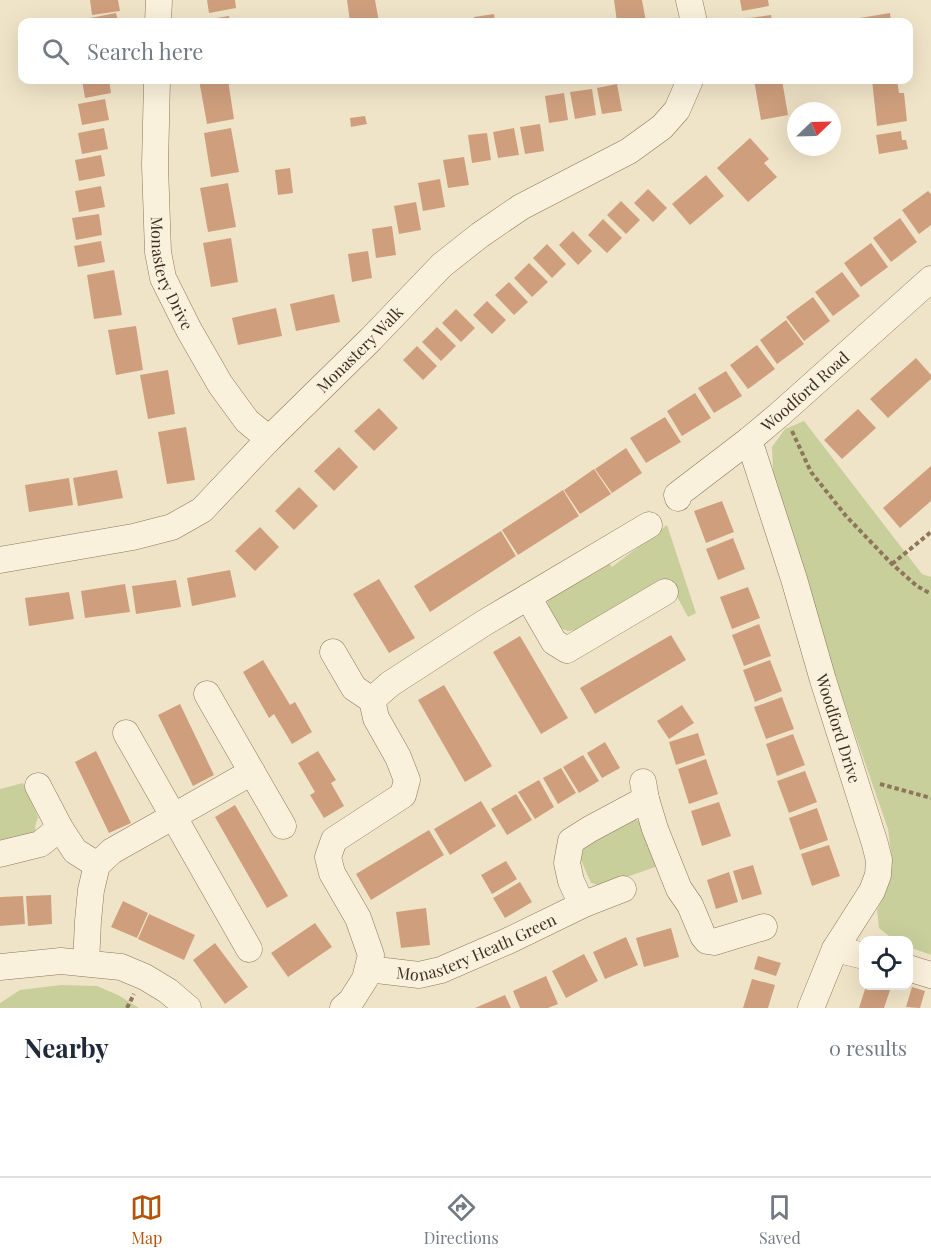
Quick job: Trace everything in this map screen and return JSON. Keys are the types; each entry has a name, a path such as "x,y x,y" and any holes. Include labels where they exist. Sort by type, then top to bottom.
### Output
{"street":[{"path":"159,0 159,18"},
{"path":"689,0 693,18"},
{"name":"Monastery Drive","path":"157,84 155,165 158,252 163,278 220,384 247,421 269,439"},
{"name":"Monastery Walk","path":"0,560 133,537 171,528 202,510 269,439 371,339 442,265 521,207 629,151 646,139 662,127 677,110 688,84"},
{"name":"Woodford Road","path":"678,498 677,495 749,440 797,399 931,279"},
{"name":"Woodford Drive","path":"749,440 794,579 879,860 878,875 872,891 835,949 811,1008"},
{"path":"372,700 390,684 484,623 649,525"},
{"path":"528,597 554,642 567,650 665,592"},
{"path":"333,652 354,688 372,700 376,718 398,757 407,780 403,795 334,840 328,857 332,873 358,918 371,955 365,979 351,1001 343,1008"},
{"path":"207,694 283,826"},
{"path":"126,733 249,949"},
{"path":"87,963 91,890 97,865 112,851 252,772"},
{"path":"38,786 75,851 97,865"},
{"path":"582,905 571,880 567,863 571,841 645,791 655,829 679,889 690,905 707,941 714,942 764,927"},
{"path":"0,854 40,844 60,828"},
{"name":"Monastery Heath Green","path":"368,969 419,975 441,970 582,905 623,889"},
{"path":"835,949 859,955"},
{"path":"0,967 61,961 121,967 145,977 168,991 188,1008"},
{"path":"913,969 931,975"}],"path":[{"path":"791,431 811,472 846,516 892,564 917,586 931,594"},
{"path":"892,564 931,532"},
{"path":"879,784 931,798"},
{"path":"127,1008 135,994"}],"green space":[{"path":"804,421 922,574 931,577 931,955 913,948 913,936 889,936 879,928 877,910 885,894 892,861 888,829 837,682 773,472 772,447 785,429"},
{"path":"667,525 696,613 688,617 669,582 578,630 568,631 557,627 547,610 548,596 606,559 612,567"},
{"path":"23,783 38,817 36,833 0,842 0,789"},
{"path":"631,818 641,822 661,865 601,886 591,883 579,856 582,847"},
{"path":"61,985 97,986 139,1008 0,1008 0,1003 20,990"}],"building":[{"path":"90,0 118,0 120,11 92,15"},
{"path":"207,0 235,0 236,8 209,13"},
{"path":"347,0 375,0 378,18 349,18"},
{"path":"614,0 642,0 645,18 616,18"},
{"path":"740,0 768,0 769,6 742,11"},
{"path":"116,13 117,18 90,18"},
{"path":"890,13 891,18 860,18"},
{"path":"494,14 494,18 474,18"},
{"path":"771,15 771,18 750,18"},
{"path":"83,84 110,84 111,93 85,98"},
{"path":"200,84 229,84 234,119 207,124"},
{"path":"617,84 622,111 602,114 597,88"},
{"path":"755,84 783,84 787,115 761,120"},
{"path":"872,84 898,84 899,93 904,93 907,121 877,126"},
{"path":"592,89 596,115 575,119 570,92"},
{"path":"564,93 568,120 549,123 545,96"},
{"path":"105,99 109,120 82,125 78,104"},
{"path":"365,116 367,124 351,127 350,118"},
{"path":"540,124 544,151 525,154 520,127"},
{"path":"104,128 108,149 82,154 78,133"},
{"path":"231,128 239,172 211,177 204,133"},
{"path":"514,128 519,155 498,158 493,132"},
{"path":"901,131 902,140 906,140 908,149 879,154 876,135"},
{"path":"487,133 491,160 472,163 468,135"},
{"path":"750,138 769,159 764,163 777,177 748,202 717,168"},
{"path":"101,155 105,176 79,181 75,160"},
{"path":"464,157 469,185 448,188 443,160"},
{"path":"290,168 293,193 278,195 275,170"},
{"path":"706,175 724,196 690,225 672,204"},
{"path":"440,179 445,207 423,211 418,183"},
{"path":"228,183 236,227 208,232 200,188"},
{"path":"101,186 105,207 79,212 75,191"},
{"path":"648,189 667,208 653,222 634,203"},
{"path":"928,191 931,194 931,225 919,234 902,210"},
{"path":"621,201 640,220 626,234 607,215"},
{"path":"416,202 421,230 399,234 394,206"},
{"path":"99,214 102,235 76,240 72,218"},
{"path":"900,218 917,242 891,262 873,238"},
{"path":"603,219 622,238 607,253 588,235"},
{"path":"392,226 396,255 376,258 372,229"},
{"path":"573,231 592,251 578,265 559,245"},
{"path":"231,238 238,282 211,287 203,243"},
{"path":"101,241 105,262 78,267 74,246"},
{"path":"871,243 888,267 861,287 844,263"},
{"path":"547,244 566,264 552,278 533,258"},
{"path":"368,251 372,278 352,282 348,254"},
{"path":"529,263 548,282 532,297 514,278"},
{"path":"114,270 122,315 94,319 87,275"},
{"path":"842,272 860,296 833,316 815,292"},
{"path":"509,282 528,302 514,315 495,295"},
{"path":"334,294 340,322 296,331 290,304"},
{"path":"813,297 830,321 804,341 786,317"},
{"path":"487,301 506,320 492,334 473,315"},
{"path":"276,308 282,336 238,345 232,318"},
{"path":"456,309 475,328 461,342 442,323"},
{"path":"786,320 804,344 777,364 760,340"},
{"path":"136,326 143,370 116,375 108,330"},
{"path":"437,327 456,346 441,361 422,342"},
{"path":"757,345 775,369 748,389 730,365"},
{"path":"417,346 437,366 423,380 403,360"},
{"path":"916,358 931,375 931,379 888,418 870,399"},
{"path":"168,370 175,414 148,419 140,375"},
{"path":"726,371 742,396 714,413 698,388"},
{"path":"695,393 711,418 682,436 667,411"},
{"path":"379,408 398,428 374,451 354,431"},
{"path":"858,409 876,428 842,459 824,440"},
{"path":"665,417 681,442 646,463 630,438"},
{"path":"186,427 195,480 167,484 158,432"},
{"path":"339,447 358,467 334,491 314,471"},
{"path":"626,448 642,473 612,493 595,469"},
{"path":"931,466 931,501 900,528 883,508"},
{"path":"594,469 611,494 580,514 564,490"},
{"path":"117,470 123,498 78,506 73,478"},
{"path":"69,478 73,505 29,512 25,485"},
{"path":"299,487 318,506 294,530 275,511"},
{"path":"563,490 579,516 518,555 502,530"},
{"path":"722,501 734,532 706,543 694,511"},
{"path":"260,527 279,547 255,571 235,551"},
{"path":"501,531 516,556 430,612 414,586"},
{"path":"733,538 745,569 718,580 706,549"},
{"path":"230,570 236,597 192,606 187,578"},
{"path":"379,579 415,638 389,653 353,594"},
{"path":"176,580 181,607 136,614 132,586"},
{"path":"125,584 130,612 85,618 81,591"},
{"path":"748,587 760,618 732,629 720,597"},
{"path":"69,592 74,619 29,626 25,598"},
{"path":"759,624 771,656 744,666 732,635"},
{"path":"671,635 686,660 595,714 580,688"},
{"path":"520,636 568,718 541,734 493,652"},
{"path":"263,660 290,705 295,702 312,732 292,744 274,714 269,718 243,672"},
{"path":"770,660 782,691 755,702 743,670"},
{"path":"444,685 492,766 465,782 418,700"},
{"path":"782,697 794,729 766,739 754,707"},
{"path":"180,704 214,775 193,786 158,715"},
{"path":"682,705 694,723 669,739 657,721"},
{"path":"698,733 705,755 676,765 669,742"},
{"path":"793,734 805,765 777,776 766,744"},
{"path":"605,742 620,768 602,778 587,753"},
{"path":"96,751 131,823 109,833 75,762"},
{"path":"318,751 336,780 331,783 344,806 324,818 310,795 315,792 298,763"},
{"path":"583,755 599,781 579,793 563,767"},
{"path":"706,759 718,794 689,804 678,769"},
{"path":"561,768 576,793 558,804 543,778"},
{"path":"805,771 817,802 789,813 777,781"},
{"path":"539,780 554,807 535,819 518,792"},
{"path":"516,794 532,820 507,835 491,809"},
{"path":"481,801 496,826 450,855 434,829"},
{"path":"719,802 731,836 702,846 691,811"},
{"path":"235,805 288,896 267,908 215,817"},
{"path":"817,808 828,840 800,850 789,818"},
{"path":"429,830 444,855 371,900 356,874"},
{"path":"829,845 840,876 812,886 801,854"},
{"path":"506,861 517,879 492,894 481,875"},
{"path":"753,865 762,894 742,900 733,871"},
{"path":"729,872 738,902 716,909 707,880"},
{"path":"520,882 532,902 505,918 493,898"},
{"path":"51,895 52,924 28,926 26,896"},
{"path":"23,896 25,924 0,926 0,897"},
{"path":"123,901 148,913 137,938 111,927"},
{"path":"426,908 430,945 401,948 396,912"},
{"path":"149,914 195,935 184,960 138,939"},
{"path":"315,923 332,947 288,977 271,953"},
{"path":"671,928 679,957 644,967 636,938"},
{"path":"626,937 638,965 605,979 593,952"},
{"path":"215,943 248,987 225,1004 193,960"},
{"path":"584,954 598,981 566,998 552,971"},
{"path":"758,956 781,963 776,976 754,969"},
{"path":"546,976 558,1004 548,1008 520,1008 513,991"},
{"path":"752,979 775,985 768,1008 743,1008"},
{"path":"913,987 925,991 920,1008 906,1007"},
{"path":"865,990 890,990 884,1008 859,1008"},
{"path":"505,995 511,1008 475,1008 489,1002"}]}
